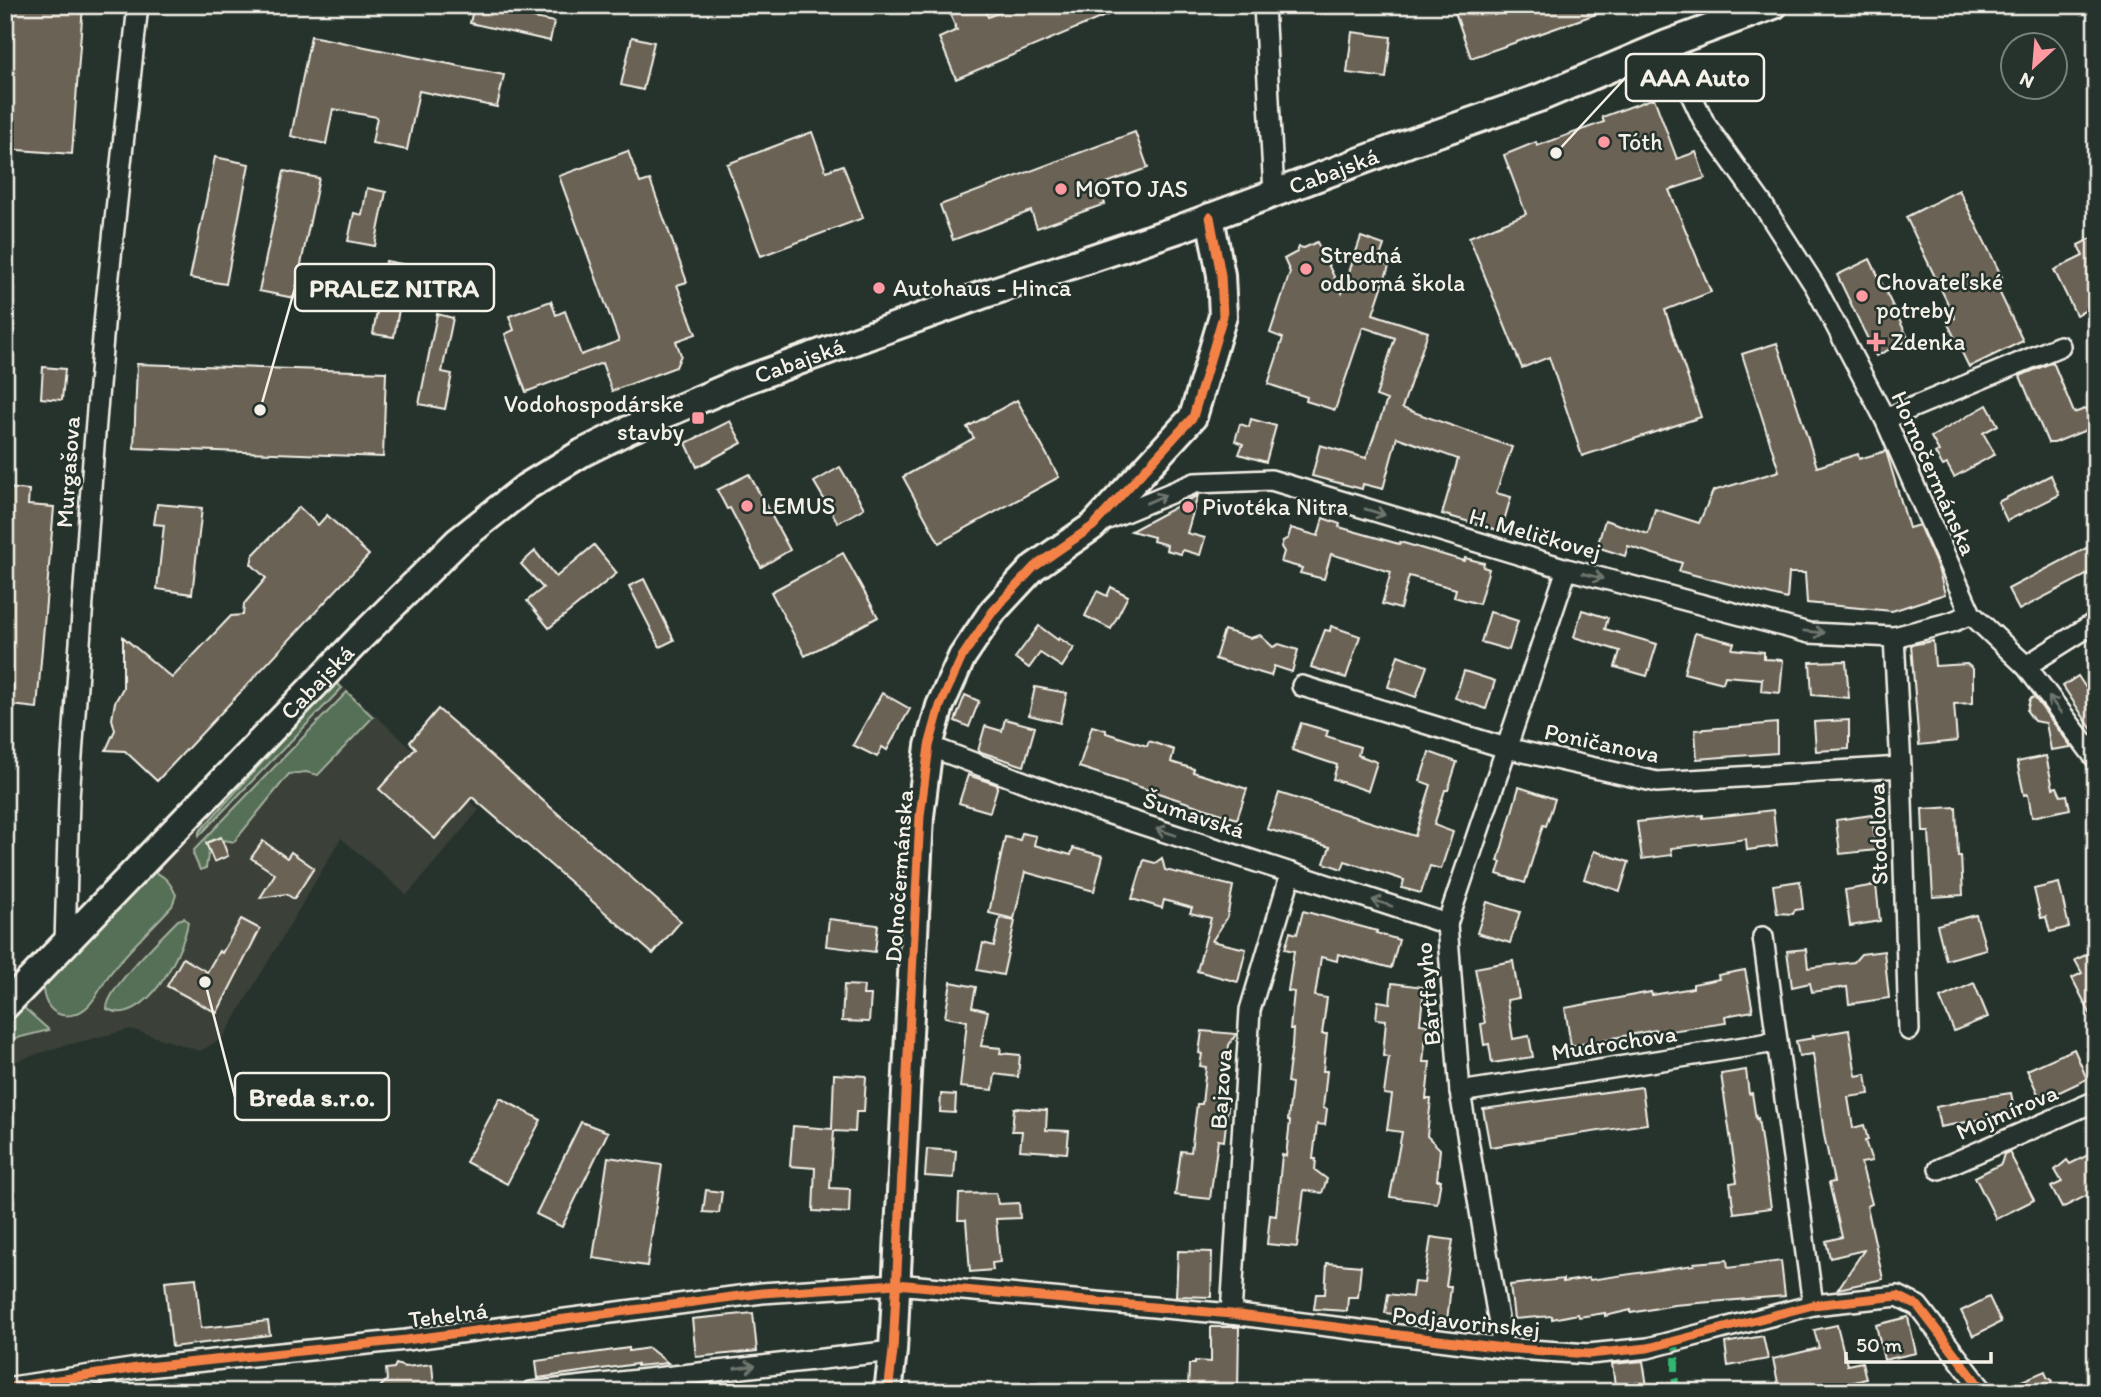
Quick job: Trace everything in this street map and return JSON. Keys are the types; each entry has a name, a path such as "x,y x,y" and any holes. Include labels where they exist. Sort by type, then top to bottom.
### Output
{"main road":[{"name":"Cabajská","path":"5,1006 401,596 457,542 549,472 626,431 740,382 1539,98 1667,44 1774,5"},
{"name":"Dolnočermánska","path":"888,1392 893,1351 920,816 929,746 940,706 962,657 993,611 1034,567 1093,526 1193,417 1223,316 1221,275 1210,217"}],"street":[{"name":"Murgašova","path":"65,944 69,798 94,446 105,313 138,5"},
{"path":"1264,5 1274,194"},
{"name":"Hornočermánska","path":"1667,44 1705,124 1761,202 1815,286 1885,419 1970,614 2026,666 2096,759"},
{"path":"1885,419 2060,345"},
{"name":"H. Meličkovej","path":"1093,526 1195,483 1271,480 1567,569 1809,633 1894,636 1952,622 1970,614"},
{"name":"Bártfayho","path":"1503,1348 1460,1092 1447,924 1567,569"},
{"path":"2026,666 2096,622"},
{"name":"Stodolova","path":"1894,636 1909,1030"},
{"name":"Poničanova","path":"1302,686 1506,748 1657,782 1901,767"},
{"name":"Šumavská","path":"929,746 1098,810 1447,924"},
{"name":"Bajzova","path":"1231,1314 1251,1010 1291,873"},
{"path":"1763,937 1813,1305"},
{"name":"Mudrochova","path":"1460,1092 1776,1042"},
{"name":"Mojmírova","path":"1939,1169 2096,1101"},
{"name":"Podjavorinskej","path":"895,1284 1231,1314 1503,1348 1589,1354 1648,1348 1813,1305 1898,1296 1918,1306 1984,1392"},
{"name":"Tehelná","path":"5,1388 83,1385 136,1368 406,1340 762,1293 895,1284"},
{"path":"531,1392 658,1384 893,1351"}],"shaded area":[{"path":"333,677 479,810 407,895 341,838 223,1038 200,1051 131,1029 55,1048 5,1065 5,1021"}],"green space":[{"path":"335,682 342,688 199,836 199,832"},
{"path":"347,692 373,717 318,775 306,772 289,774 234,842 224,840 208,855 206,868 200,870 193,854 194,850"},
{"path":"151,872 164,877 172,887 176,895 172,906 116,966 87,1007 71,1015 57,1013 51,1009 43,986"},
{"path":"184,918 188,922 185,935 171,968 160,984 135,1008 121,1012 107,1009 109,1000 125,976 178,920"},
{"path":"22,1006 49,1030 5,1041 5,1025"}],"building":[{"path":"5,5 83,5 72,154 5,149"},
{"path":"474,5 521,5 519,15 554,22 550,41 470,23"},
{"path":"946,5 983,5 988,17 1017,5 1131,5 956,79 939,38 957,30"},
{"path":"1474,5 1491,5 1494,15 1521,5 1613,5 1613,8 1471,58 1455,12"},
{"path":"1352,32 1391,37 1386,78 1347,73"},
{"path":"311,36 504,75 497,107 419,91 407,150 372,143 377,117 333,109 326,144 291,136"},
{"path":"632,37 654,42 643,90 621,85"},
{"path":"1654,98 1677,159 1696,152 1705,178 1669,190 1711,292 1665,310 1701,417 1582,456 1549,357 1522,368 1469,237 1526,214 1504,155 1536,142 1537,146 1604,122 1602,117"},
{"path":"812,132 826,171 843,165 863,218 761,256 727,164"},
{"path":"1135,132 1148,168 1098,186 1105,204 1037,228 1031,211 953,240 940,205"},
{"path":"628,151 640,183 650,180 687,282 677,285 696,334 676,341 681,355 676,367 612,391 602,363 526,392 505,334 514,330 509,316 551,301 556,315 565,311 581,355 619,341 559,176"},
{"path":"215,157 249,164 226,284 190,278"},
{"path":"284,171 319,178 294,298 259,291"},
{"path":"367,188 386,192 375,246 348,241 354,213 362,215"},
{"path":"1959,190 2002,277 1994,281 2023,341 1969,367 1947,322 1955,318 1906,217"},
{"path":"2096,236 2096,306 2076,315 2054,270 2083,256 2078,245"},
{"path":"1361,237 1384,245 1378,262 1389,266 1373,314 1428,332 1402,408 1512,447 1496,493 1511,497 1501,531 1442,514 1458,459 1397,437 1383,489 1363,484 1362,489 1312,476 1320,445 1366,458 1387,400 1376,396 1395,338 1363,327 1335,410 1306,401 1307,397 1268,384 1283,338 1270,333 1290,272 1284,259 1297,252 1299,247 1304,248 1317,242 1342,293"},
{"path":"1870,259 1909,340 1876,356 1837,275"},
{"path":"386,261 407,265 394,337 373,334"},
{"path":"437,314 453,318 442,372 452,374 445,409 419,404"},
{"path":"1777,343 1817,467 1858,454 1859,459 1886,451 1909,528 1919,525 1938,568 1945,594 1892,611 1807,603 1805,573 1789,573 1787,599 1679,571 1682,563 1628,546 1625,556 1597,547 1605,520 1648,534 1655,509 1699,523 1713,491 1779,471 1742,354"},
{"path":"2053,362 2074,413 2096,405 2096,426 2048,443 2020,376"},
{"path":"137,364 386,372 383,457 134,448"},
{"path":"43,367 65,369 62,400 41,398"},
{"path":"1017,400 1059,477 939,543 903,477 974,438 967,427"},
{"path":"1987,405 1998,425 1983,433 1995,454 1954,477 1947,464 1943,466 1935,453 1939,451 1931,437"},
{"path":"1251,419 1276,426 1266,462 1239,454 1243,444 1235,441 1240,424 1249,427"},
{"path":"730,421 742,443 697,467 686,443"},
{"path":"840,467 864,508 838,523 814,482"},
{"path":"749,474 790,550 761,567 730,508 727,509 717,490"},
{"path":"2051,475 2059,495 2007,521 1998,502"},
{"path":"5,488 29,490 28,505 54,507 37,708 11,705 13,685 5,684 5,565 9,525 5,524"},
{"path":"1198,495 1187,533 1205,538 1200,555 1183,550 1181,554 1166,550 1167,545 1153,541 1154,537 1131,531"},
{"path":"157,504 202,508 192,594 157,589 164,525 154,524"},
{"path":"299,507 318,525 327,515 369,555 157,781 125,751 106,750 115,730 112,719 115,702 123,688 123,637 172,678 231,616 243,615 244,604 266,578 251,564 253,555"},
{"path":"1323,518 1340,524 1339,527 1399,544 1400,542 1464,561 1465,558 1484,563 1483,567 1489,569 1479,604 1454,597 1456,589 1409,576 1400,609 1382,604 1391,572 1331,554 1324,579 1300,573 1302,568 1281,562 1284,552 1281,547 1291,528 1318,536"},
{"path":"2096,543 2096,570 2019,610 2008,589"},
{"path":"594,545 617,573 549,628 527,601 543,588 521,564 535,551 556,577"},
{"path":"843,553 878,617 805,656 771,592"},
{"path":"644,579 674,640 660,647 629,586"},
{"path":"1111,587 1128,596 1111,629 1085,616 1097,591 1107,596"},
{"path":"1582,610 1608,618 1605,629 1657,644 1647,676 1615,667 1620,651 1574,637"},
{"path":"1490,612 1518,621 1509,650 1481,642"},
{"path":"1039,626 1074,648 1062,667 1040,653 1029,668 1015,658"},
{"path":"1331,626 1360,636 1346,678 1311,667 1325,630 1330,631"},
{"path":"1224,630 1250,638 1260,635 1273,647 1279,644 1298,650 1292,672 1274,666 1271,676 1215,659"},
{"path":"1695,633 1734,643 1732,649 1764,652 1764,659 1783,660 1780,693 1761,691 1762,679 1725,676 1723,683 1684,673"},
{"path":"1933,641 1935,666 1967,664 1973,669 1973,703 1954,704 1957,741 1919,745 1911,645"},
{"path":"1398,655 1427,666 1416,697 1388,687"},
{"path":"1846,661 1849,698 1812,695 1810,662"},
{"path":"1464,671 1495,681 1486,709 1455,698"},
{"path":"2078,676 2086,688 2096,682 2096,736 2063,686"},
{"path":"1035,687 1067,693 1060,723 1029,715"},
{"path":"882,693 910,709 887,750 882,747 877,757 853,745"},
{"path":"965,695 979,701 969,727 955,721"},
{"path":"2034,697 2071,747 2051,750 2046,723 2034,721 2027,711 2030,699"},
{"path":"438,709 681,921 653,954 472,797 435,839 379,789 416,748 410,742"},
{"path":"1005,719 1035,727 1024,766 978,751 985,726 1002,731"},
{"path":"1849,720 1849,749 1816,751 1814,722"},
{"path":"1301,723 1328,731 1326,736 1360,747 1358,755 1377,762 1368,791 1333,779 1337,765 1292,750"},
{"path":"1777,723 1777,753 1697,759 1695,730"},
{"path":"1092,726 1147,746 1149,741 1174,750 1171,762 1247,789 1237,819 1079,767"},
{"path":"1429,752 1457,762 1434,825 1453,832 1441,869 1430,866 1421,893 1402,888 1404,880 1345,861 1342,869 1324,863 1330,847 1267,829 1279,793 1415,836 1431,785 1420,781"},
{"path":"2046,756 2053,788 2057,787 2061,796 2067,795 2070,809 2032,817 2028,794 2024,795 2017,762"},
{"path":"968,775 998,785 990,812 959,803"},
{"path":"1519,787 1555,799 1546,826 1543,825 1525,883 1497,874 1501,862 1498,861"},
{"path":"1956,807 1963,895 1933,897 1929,832 1923,832 1922,809"},
{"path":"1773,810 1777,846 1747,850 1746,839 1671,848 1672,855 1642,859 1637,822"},
{"path":"1872,815 1876,850 1840,854 1836,820"},
{"path":"1022,833 1036,836 1034,845 1071,855 1073,848 1103,856 1094,891 1025,872 1014,919 989,913 1005,837 1020,840"},
{"path":"221,837 228,856 214,862 206,843"},
{"path":"263,841 287,858 291,852 314,868 294,899 286,894 260,898 275,874 251,858"},
{"path":"1594,851 1629,862 1620,891 1584,879"},
{"path":"1162,858 1165,870 1233,886 1227,918 1212,941 1246,949 1238,982 1197,971 1211,918 1190,913 1192,908 1164,900 1162,908 1132,899 1144,860 1155,863"},
{"path":"1800,881 1803,909 1795,910 1793,914 1777,913 1773,885"},
{"path":"2059,883 2069,927 2050,932 2046,917 2041,918 2034,889"},
{"path":"1876,885 1880,921 1850,926 1845,890"},
{"path":"1487,902 1520,912 1510,943 1477,933"},
{"path":"1303,911 1377,931 1376,933 1399,940 1391,968 1338,954 1337,961 1321,957 1315,996 1327,998 1322,1034 1327,1034 1323,1108 1327,1109 1325,1125 1317,1124 1313,1159 1316,1159 1315,1170 1327,1179 1322,1193 1304,1190 1297,1247 1267,1244 1270,1215 1276,1216 1282,1155 1286,1156 1290,1121 1292,1083 1287,1082 1292,1046 1293,1029 1290,1029 1294,992 1288,991 1294,951 1285,949 1290,932 1297,934"},
{"path":"1976,915 1986,949 1946,960 1937,925"},
{"path":"1000,918 1015,921 1003,975 977,970 983,943 994,946"},
{"path":"241,919 260,929 217,1013 167,986 183,958 207,972 219,951 222,953"},
{"path":"829,919 878,925 875,952 826,946"},
{"path":"1806,949 1808,968 1854,962 1861,954 1884,951 1889,998 1849,1004 1847,987 1812,992 1810,983 1792,987 1787,951"},
{"path":"2096,950 2096,1025 2072,978 2082,973 2075,960"},
{"path":"1513,961 1519,998 1507,1000 1513,1039 1529,1036 1533,1057 1492,1063 1489,1044 1484,1045 1481,1024 1485,1023 1475,968"},
{"path":"1745,970 1753,1011 1725,1016 1726,1023 1657,1033 1656,1030 1571,1046 1565,1008 1651,992 1652,995 1693,988 1693,984 1719,979 1718,975"},
{"path":"951,982 976,987 972,1007 988,1011 981,1046 1001,1048 1000,1053 1020,1055 1018,1077 995,1074 993,1090 960,1087 967,1021 945,1017"},
{"path":"1392,983 1424,987 1420,1024 1427,1025 1423,1062 1430,1062 1426,1099 1431,1099 1427,1136 1440,1149 1437,1180 1441,1180 1437,1203 1390,1197 1402,1132 1387,1130 1392,1095 1384,1094 1389,1057 1383,1056 1386,1020 1376,1019 1378,1001 1390,1003"},
{"path":"1974,983 1988,1017 1954,1031 1940,998"},
{"path":"844,985 864,986 863,995 871,995 869,1022 842,1021"},
{"path":"1849,1030 1856,1076 1866,1074 1869,1094 1848,1097 1853,1128 1864,1125 1868,1140 1865,1141 1872,1161 1861,1163 1872,1204 1867,1206 1883,1279 1838,1289 1864,1250 1830,1258 1826,1241 1842,1237 1829,1183 1834,1182 1824,1135 1813,1054 1799,1056 1796,1041"},
{"path":"1202,1031 1236,1034 1229,1045 1226,1070 1224,1069 1220,1106 1228,1107 1224,1141 1218,1140 1210,1199 1175,1195 1181,1151 1191,1152 1197,1104 1202,1104 1206,1067 1200,1066"},
{"path":"2074,1049 2087,1079 2051,1096 2049,1092 2039,1096 2027,1070"},
{"path":"1746,1070 1749,1094 1752,1093 1756,1119 1758,1118 1771,1208 1734,1213 1730,1183 1737,1182 1721,1074"},
{"path":"834,1074 866,1076 864,1112 856,1112 855,1132 834,1131 830,1188 850,1189 849,1213 813,1211 815,1168 790,1166 793,1126 832,1129"},
{"path":"1642,1087 1647,1124 1490,1147 1483,1109"},
{"path":"2011,1093 2015,1113 1940,1127 1936,1107"},
{"path":"941,1094 956,1095 955,1113 940,1112"},
{"path":"500,1098 541,1120 507,1184 466,1162"},
{"path":"1014,1108 1047,1110 1046,1130 1069,1131 1067,1153 1020,1150 1022,1131 1012,1131"},
{"path":"581,1122 608,1132 562,1227 536,1214"},
{"path":"927,1149 956,1151 954,1178 925,1176"},
{"path":"2009,1152 2034,1200 1996,1219 1975,1177 2001,1164 2004,1154"},
{"path":"2090,1154 2096,1165 2096,1191 2062,1208 2051,1187 2062,1182 2055,1170 2067,1160 2070,1164"},
{"path":"608,1157 662,1165 647,1266 593,1258"},
{"path":"706,1190 722,1192 719,1213 703,1212"},
{"path":"996,1193 998,1204 1019,1203 1020,1218 996,1219 1000,1262 992,1263 993,1270 970,1272 966,1220 958,1220 959,1194"},
{"path":"1431,1237 1453,1240 1446,1286 1451,1286 1447,1321 1385,1313 1388,1294 1412,1297 1414,1282 1424,1283"},
{"path":"1178,1251 1212,1252 1211,1297 1176,1296"},
{"path":"1727,1260 1728,1268 1781,1261 1785,1296 1674,1305 1605,1316 1605,1313 1552,1319 1552,1316 1514,1319 1510,1285 1563,1279 1563,1282 1590,1280"},
{"path":"1327,1263 1361,1266 1358,1297 1348,1297 1347,1311 1314,1309 1316,1294 1325,1294"},
{"path":"196,1278 201,1328 268,1321 270,1335 172,1347 165,1281"},
{"path":"1989,1297 2001,1322 1973,1336 1961,1311"},
{"path":"753,1313 757,1351 696,1357 692,1319"},
{"path":"1908,1317 1916,1353 1884,1360 1876,1325"},
{"path":"1837,1325 1847,1365 1862,1362 1866,1379 1851,1383 1853,1392 1830,1392 1828,1385 1780,1392 1773,1359 1819,1348 1814,1330"},
{"path":"1211,1327 1239,1327 1238,1392 1188,1392 1189,1364 1195,1364 1195,1361 1211,1362"},
{"path":"1763,1336 1768,1359 1728,1366 1725,1343"},
{"path":"629,1348 629,1351 649,1348 668,1363 637,1364 538,1378 536,1361"},
{"path":"1643,1361 1647,1386 1616,1392 1612,1364"},
{"path":"396,1364 405,1367 432,1364 434,1387 375,1392 387,1380 386,1369 394,1368"},
{"path":"2045,1371 2047,1377 2052,1380 2049,1392 1996,1392"}],"marked path":[{"path":"1675,1392 1676,1341"}],"cycle path":[{"path":"888,1392 893,1351 920,816 929,746 940,706 962,657 993,611 1034,567 1093,526 1193,417 1223,316 1221,275 1210,217"},
{"path":"5,1388 137,1368 406,1340 762,1293 896,1284 1231,1314 1503,1348 1589,1354 1648,1348 1813,1305 1898,1296 1918,1306 1984,1392"}],"place":[{"name":"Tóth","path":"1604,142"},
{"name":"AAA Auto","path":"1556,153"},
{"name":"MOTO JAS","path":"1061,189"},
{"name":"Stredná odborná škola","path":"1306,269"},
{"name":"Autohaus - Hinca","path":"879,288"},
{"name":"Chovateľské potreby","path":"1862,296"},
{"name":"Zdenka","path":"1876,342"},
{"name":"PRALEZ NITRA","path":"260,410"},
{"name":"Vodohospodárske stavby","path":"698,418"},
{"name":"LEMUS","path":"747,506"},
{"name":"Pivotéka Nitra","path":"1188,507"},
{"name":"Breda s.r.o.","path":"205,982"}]}
